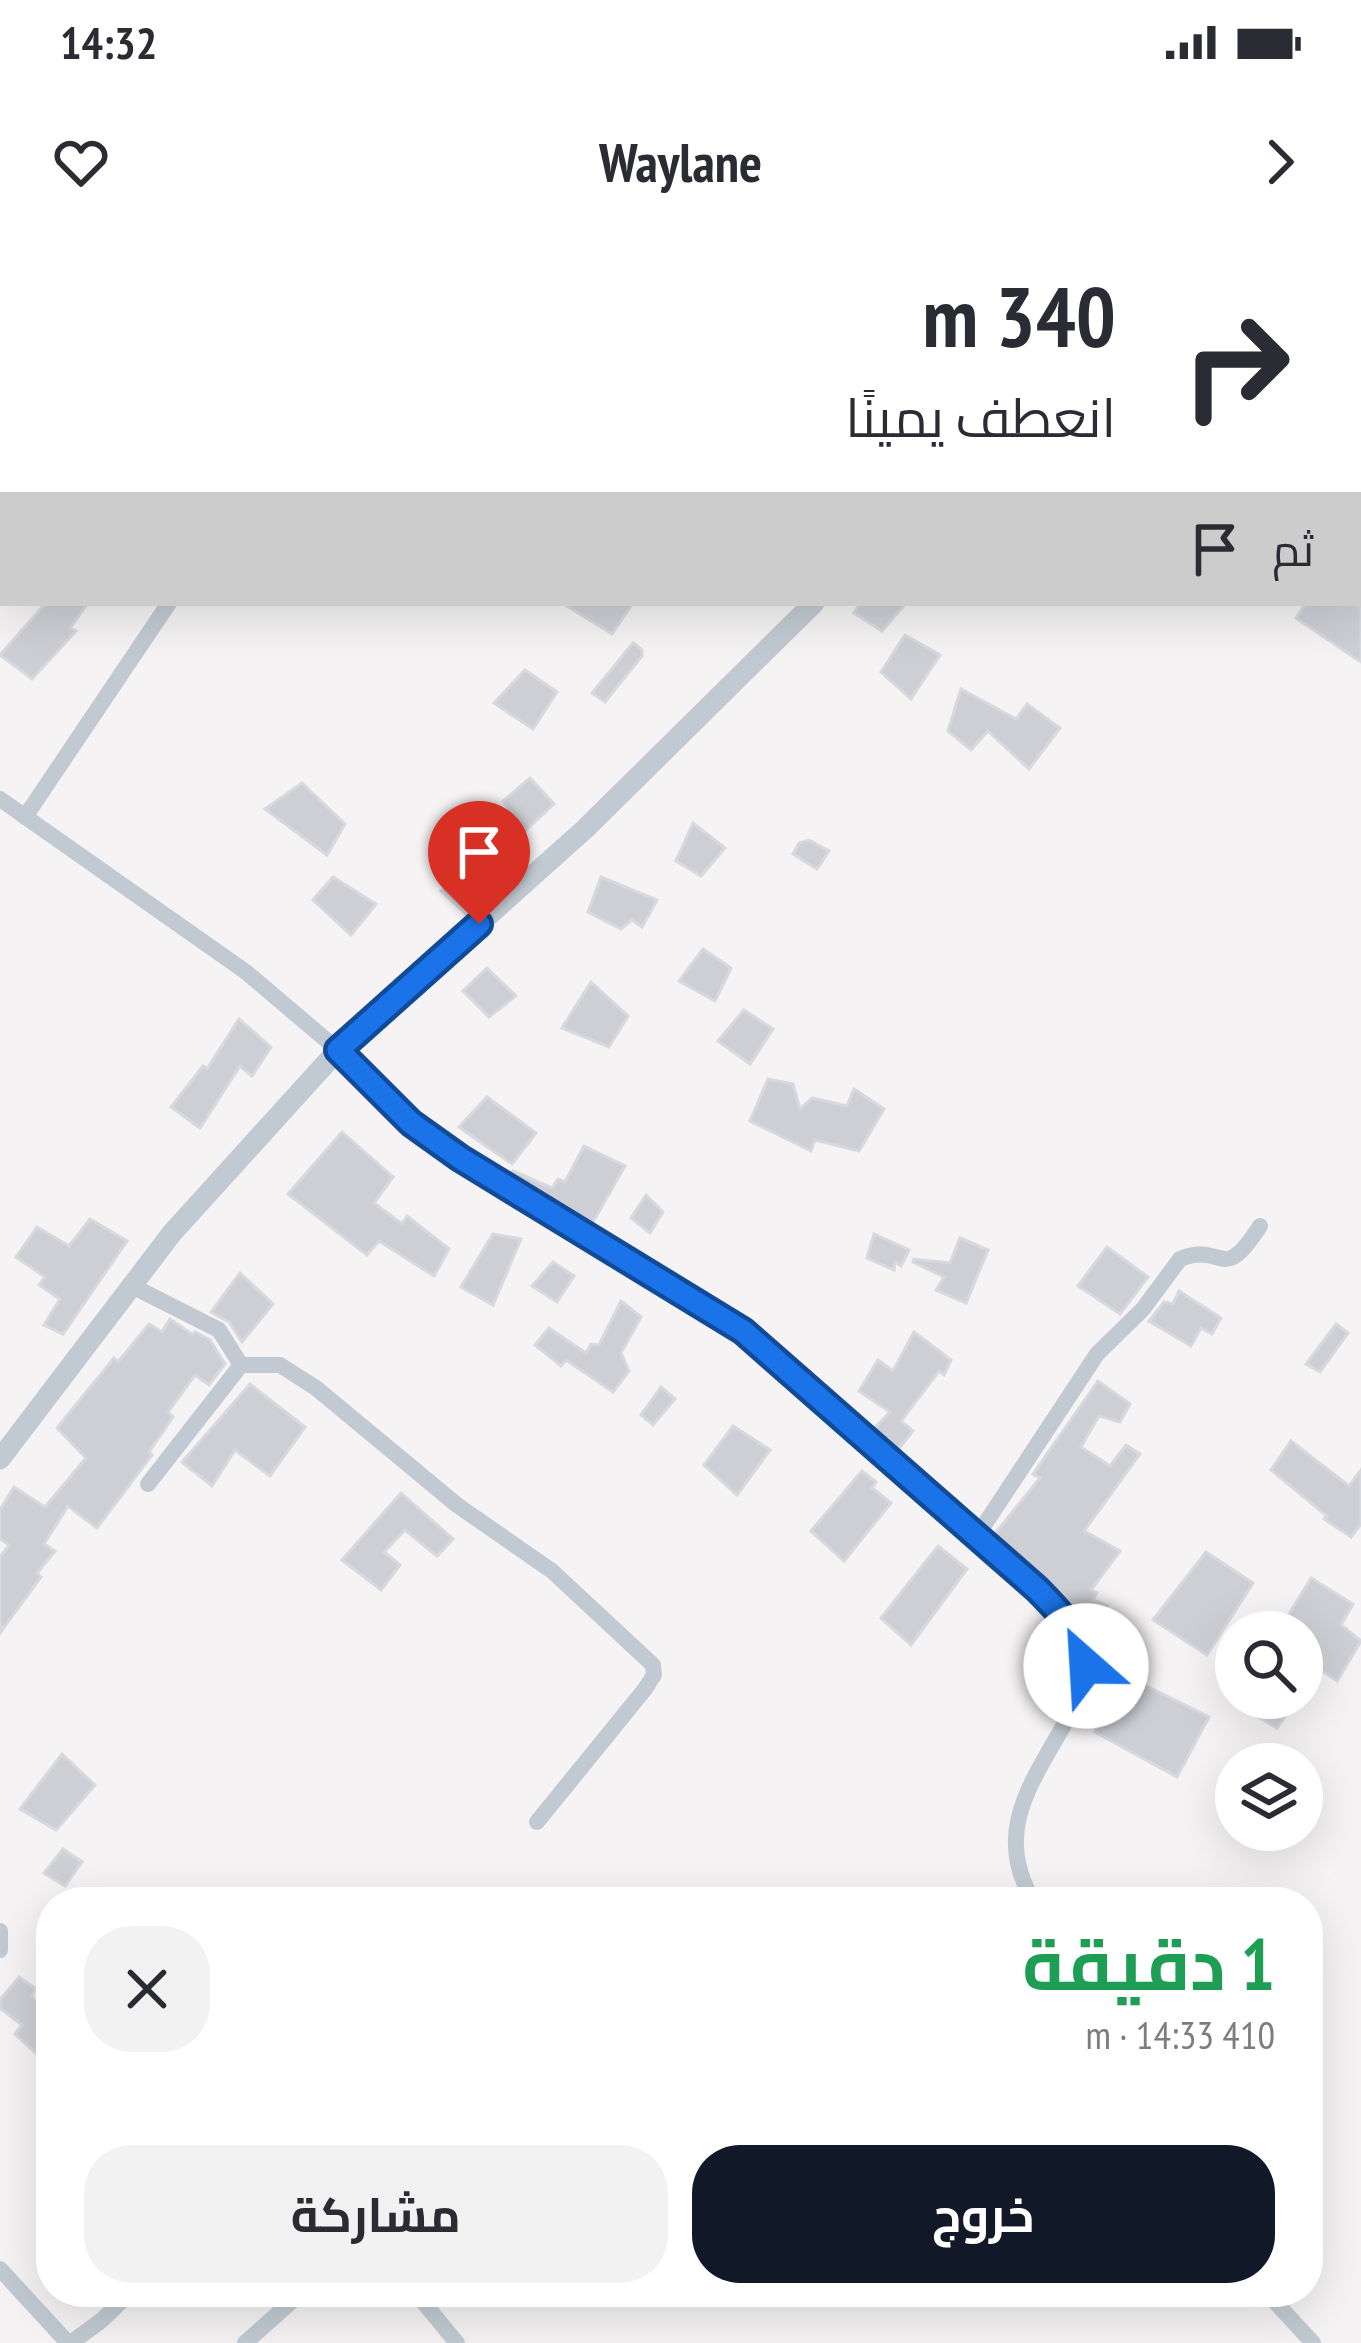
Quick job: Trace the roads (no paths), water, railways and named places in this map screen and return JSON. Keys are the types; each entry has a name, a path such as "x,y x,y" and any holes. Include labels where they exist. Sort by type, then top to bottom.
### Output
{"street":[{"path":"25,817 167,606"},
{"path":"0,1459 172,1233 338,1050 585,829 811,606"},
{"path":"0,800 246,972 338,1050 411,1123 460,1158 743,1331 1067,1619 1082,1644 1083,1691 1018,1814 1012,1846 1025,1887"},
{"path":"977,1536 1096,1354 1143,1309 1180,1259 1241,1255 1260,1226"},
{"path":"132,1286 219,1330 241,1365"},
{"path":"148,1484 241,1365"},
{"path":"241,1365 280,1365 316,1388 457,1505 552,1571 653,1665 654,1675 645,1689 537,1822"},
{"path":"0,1931 0,1950"},
{"path":"0,2269 69,2343 116,2307"},
{"path":"245,2343 285,2307"},
{"path":"427,2307 457,2343"},
{"path":"1279,2307 1313,2343"}]}
